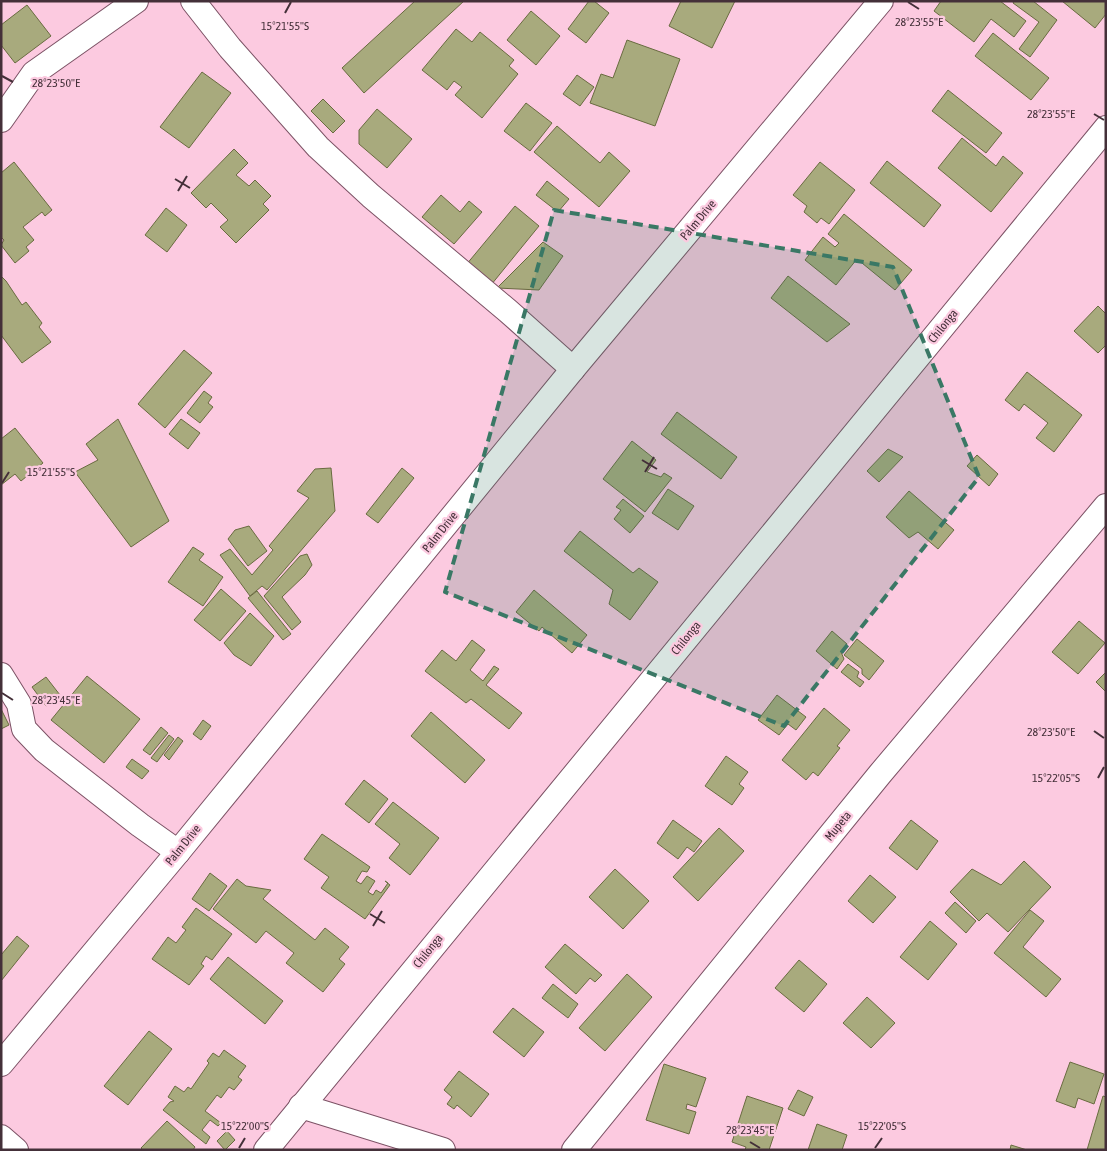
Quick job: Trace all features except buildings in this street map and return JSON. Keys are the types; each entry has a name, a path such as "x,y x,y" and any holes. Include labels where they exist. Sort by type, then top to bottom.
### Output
{"street":[{"path":"1,120 34,73 136,1"},
{"path":"193,1 230,48 318,147 370,196 508,311 573,369"},
{"name":"Palm Drive","path":"1,1064 178,852 573,369 881,1"},
{"name":"Chilonga","path":"266,1150 1106,128"},
{"name":"Mupeta","path":"574,1150 880,774 1106,506"},
{"path":"1,675 19,704 24,729 44,750 140,825 178,852"},
{"path":"301,1106 443,1150"},
{"path":"1,1137 16,1150"}],"highlighted area":[{"path":"554,210 893,267 979,477 784,726 445,592"}]}
